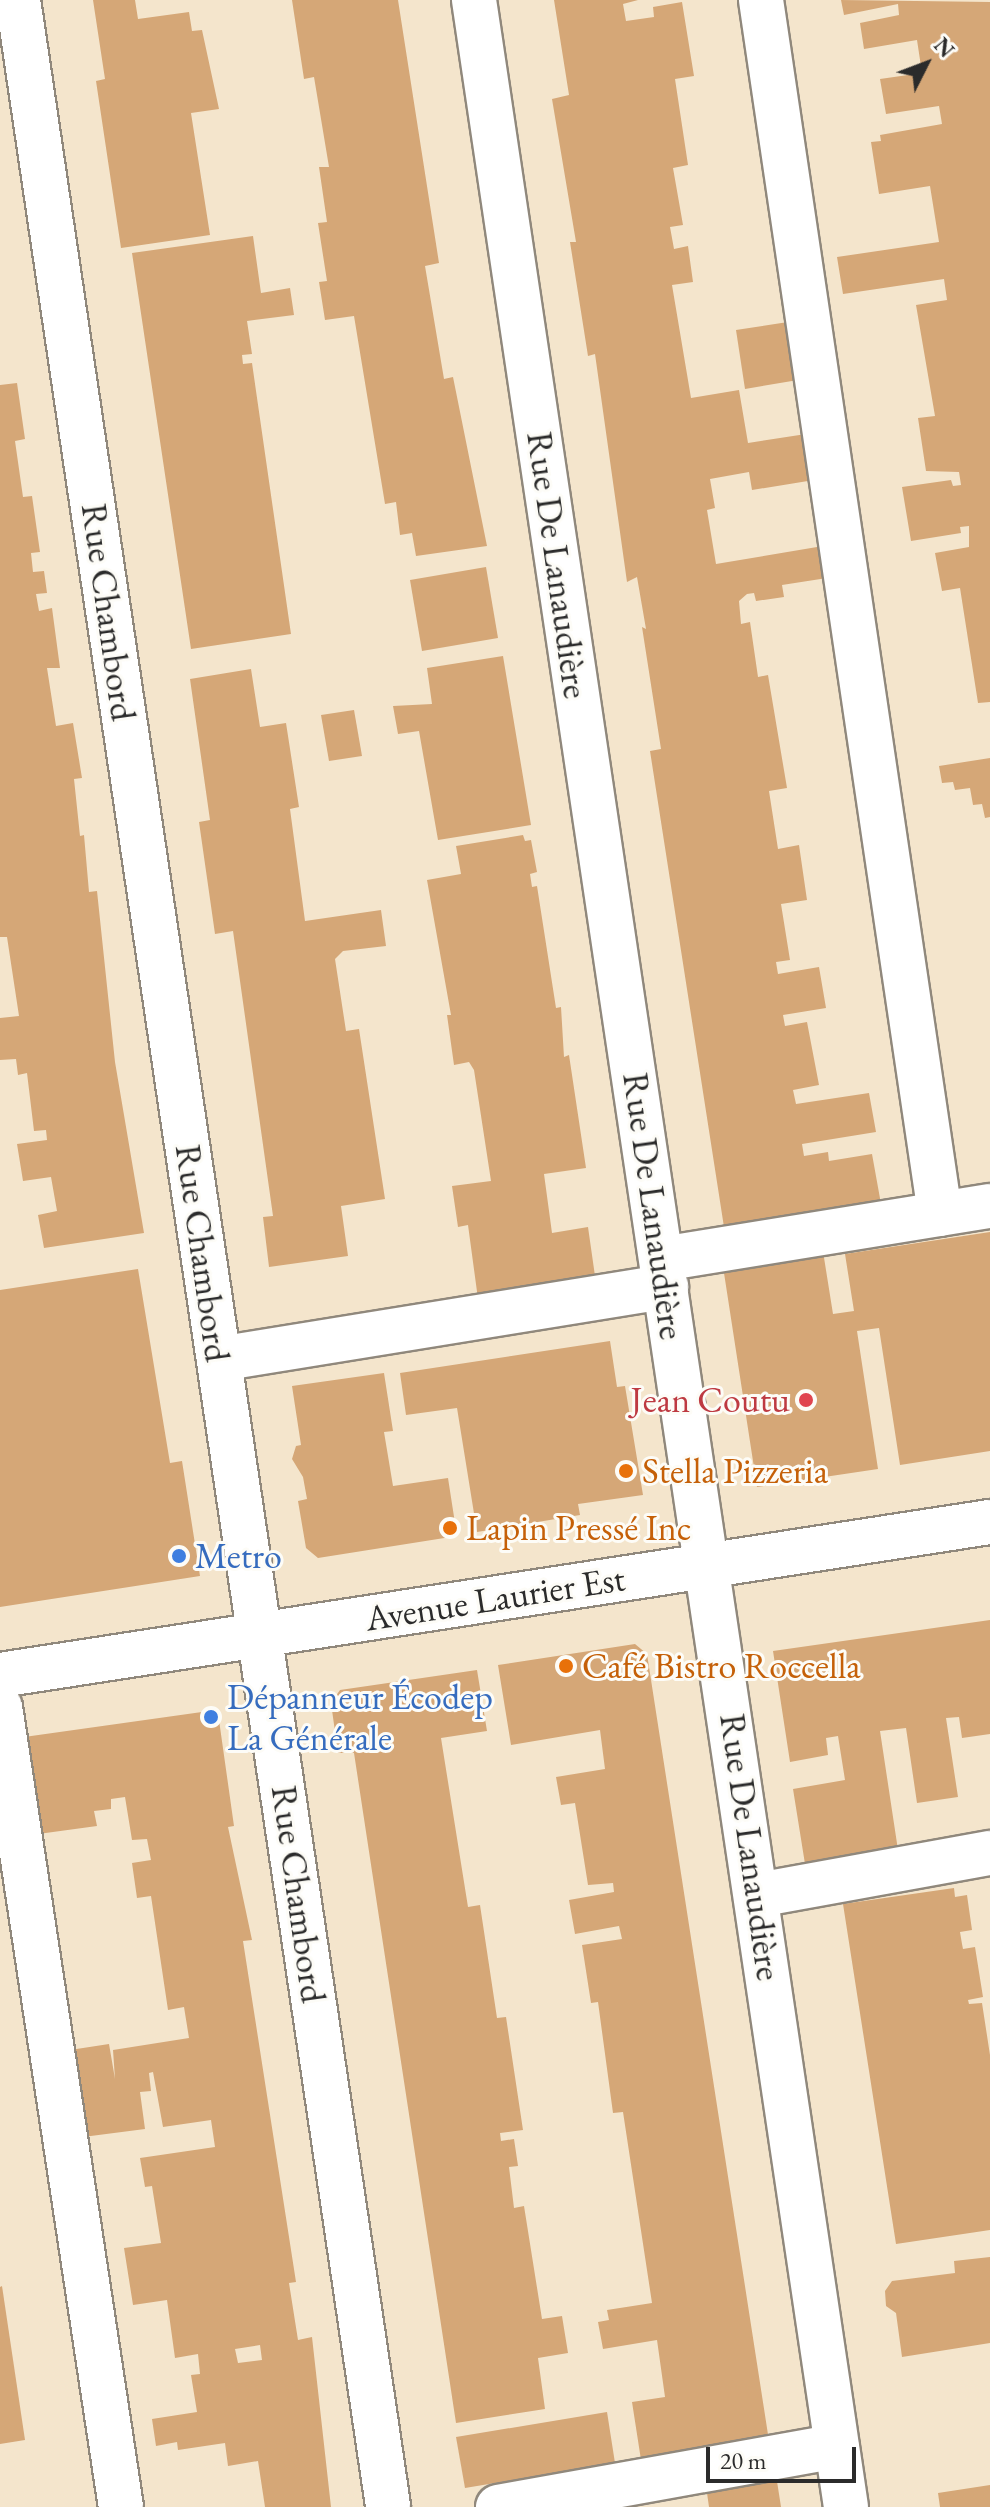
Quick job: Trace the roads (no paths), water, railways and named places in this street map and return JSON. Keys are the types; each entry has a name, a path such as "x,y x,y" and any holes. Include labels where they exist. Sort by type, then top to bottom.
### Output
{"street":[{"name":"Rue Chambord","path":"18,0 388,2507"},
{"name":"Rue De Lanaudière","path":"474,0 758,1895 846,2507"},
{"path":"761,0 940,1214"},
{"path":"219,1359 990,1206"},
{"name":"Avenue Laurier Est","path":"0,1675 990,1522"},
{"path":"0,1707 121,2507"},
{"path":"758,1895 990,1853"},
{"path":"498,2507 837,2446"}],"place":[{"name":"Jean Coutu","path":"806,1400"},
{"name":"Stella Pizzeria","path":"626,1471"},
{"name":"Lapin Pressé Inc","path":"450,1528"},
{"name":"Metro","path":"179,1556"},
{"name":"Café Bistro Roccella","path":"566,1666"},
{"name":"Dépanneur Écodep La Générale","path":"211,1717"}]}
